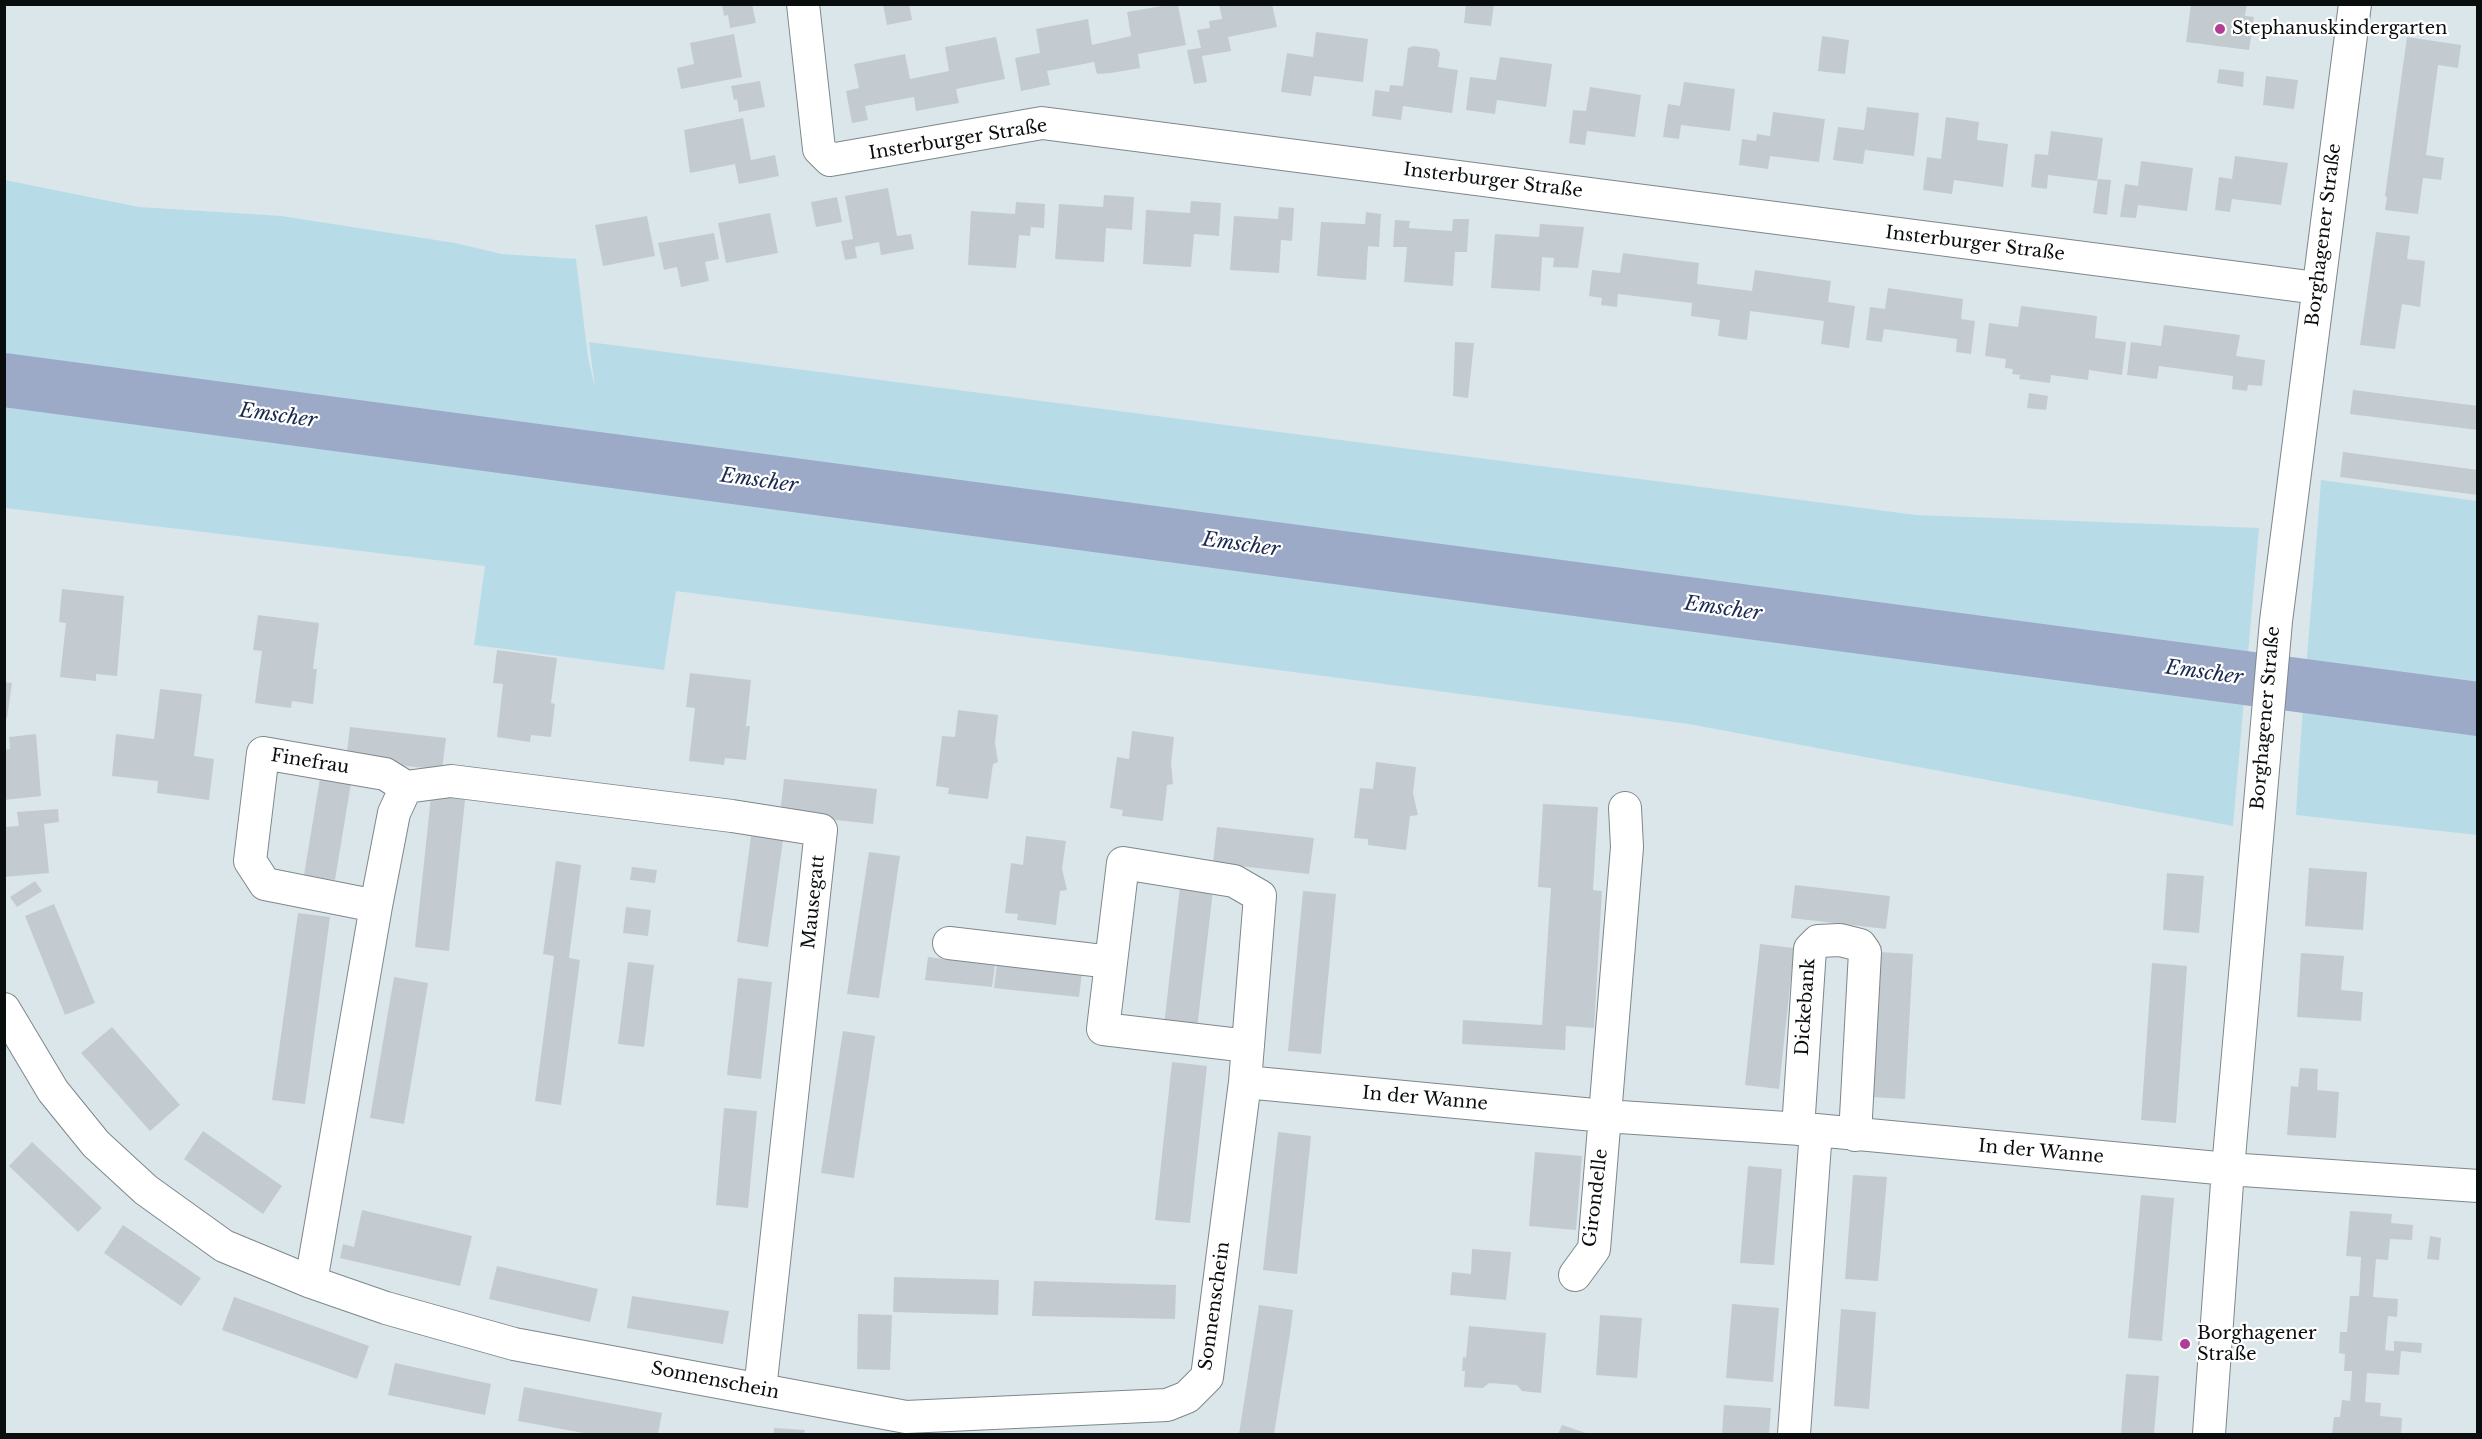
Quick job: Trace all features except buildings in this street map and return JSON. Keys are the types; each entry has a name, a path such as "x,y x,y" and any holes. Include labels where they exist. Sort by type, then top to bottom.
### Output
{"street":[{"name":"Insterburger Straße","path":"803,4 819,149 830,160 1042,123 2317,288"},
{"name":"Borghagener Straße","path":"2209,1434 2228,1169 2276,621 2355,4"},
{"name":"Finefrau","path":"376,906 265,884 250,861 263,753 385,774 406,787"},
{"name":"Mausegatt","path":"406,787 451,781 732,816 821,830 760,1390"},
{"path":"311,1282 376,906 394,813 406,787"},
{"path":"1605,1116 1627,848 1625,808"},
{"name":"Sonnenschein","path":"4,1009 53,1091 96,1144 146,1190 224,1246 311,1282 386,1308 514,1344 760,1390 906,1426 1167,1405 1187,1397 1207,1377 1245,1082 1248,1046 1260,896 1234,881 1123,863 1103,1029 1248,1046"},
{"name":"Dickebank","path":"1794,1434 1807,1130 1810,949 1818,941 1840,940 1860,945 1865,952 1854,1134"},
{"path":"949,943 1112,962"},
{"name":"In der Wanne","path":"1245,1082 1605,1116 1807,1130 2228,1169 2478,1186"},
{"name":"Girondelle","path":"1575,1275 1594,1249 1605,1116"}],"shaded area":[{"path":"5,180 139,207 281,216 455,243 502,254 576,259 588,357 595,388 589,342 1916,515 2259,528 2233,826 1689,724 676,591 664,670 474,645 485,566 5,508"},
{"path":"2321,480 2477,501 2477,835 2296,815"}],"waterway":[{"name":"Emscher","path":"4,380 2478,709"}],"place":[{"name":"Stephanuskindergarten","path":"2220,29"},
{"name":"Borghagener Straße","path":"2185,1344"}]}
